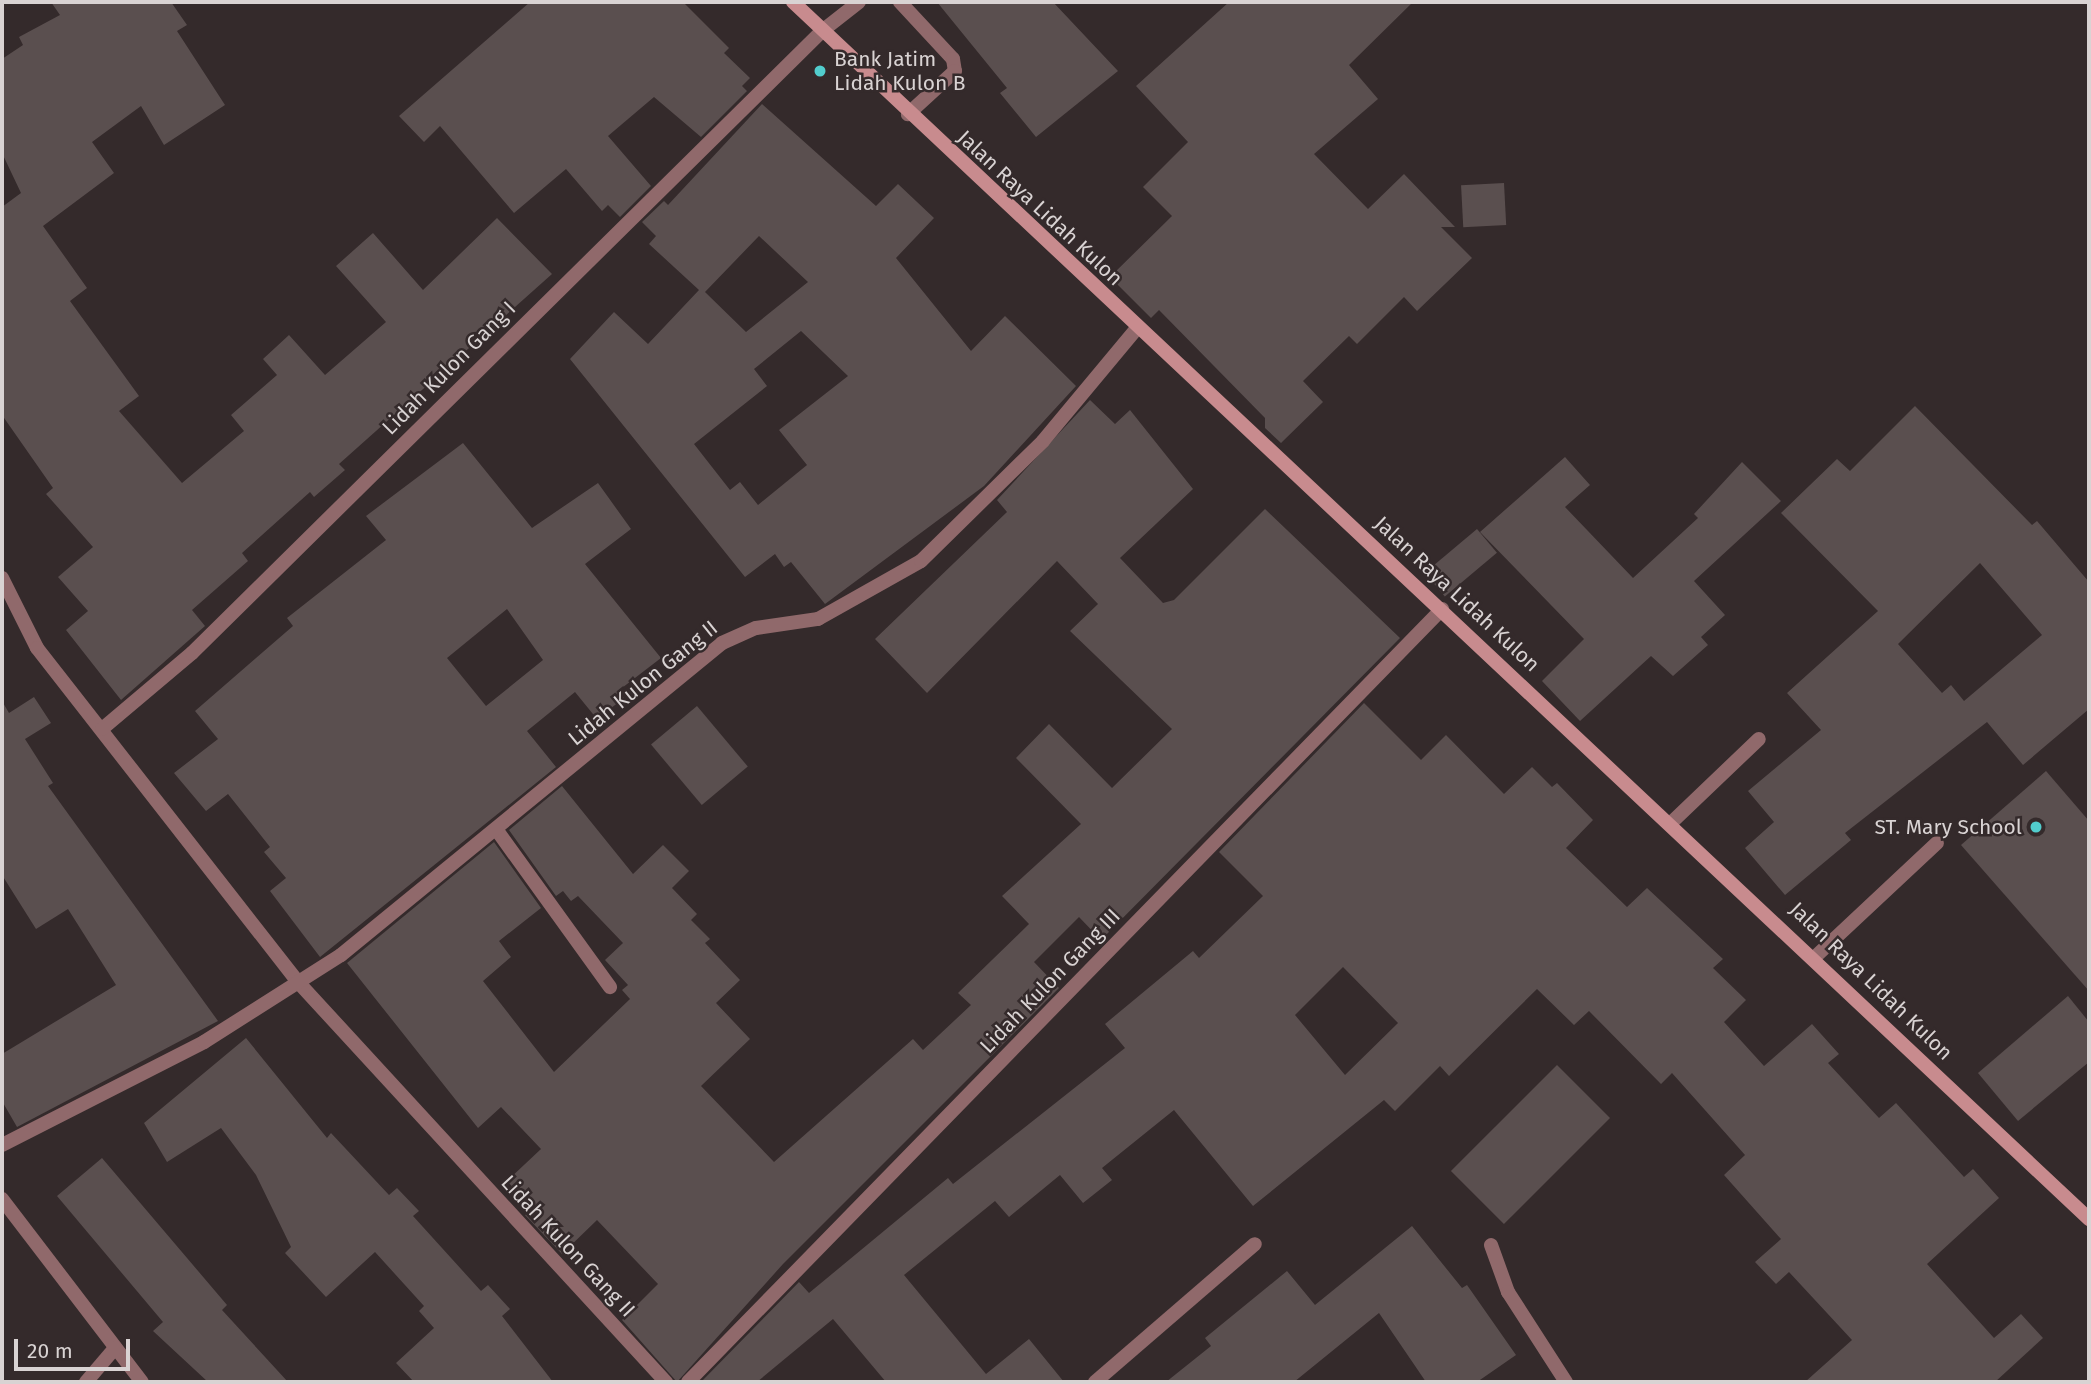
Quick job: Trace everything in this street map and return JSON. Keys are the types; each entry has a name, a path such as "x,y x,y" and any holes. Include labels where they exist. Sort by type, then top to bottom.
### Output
{"main road":[{"name":"Jalan Raya Lidah Kulon","path":"793,2 908,114 1672,822 2089,1219"}],"street":[{"name":"Lidah Kulon Gang I","path":"102,729 192,653 822,31 859,2"},
{"path":"900,2 953,59 955,71 908,114"},
{"name":"Lidah Kulon Gang II","path":"2,1145 204,1042 341,955 722,643 756,628 818,619 920,561 1042,441 1138,327"},
{"name":"Lidah Kulon Gang II","path":"2,578 15,615 298,982 666,1382"},
{"name":"Lidah Kulon Gang III","path":"688,1382 1442,609"},
{"path":"1672,822 1759,739"},
{"path":"496,829 610,987"},
{"path":"1815,957 1937,843"},
{"path":"2,1199 142,1382"},
{"path":"1095,1382 1255,1244"},
{"path":"1491,1245 1508,1292 1566,1382"},
{"path":"86,1382 115,1348"}],"building":[{"path":"51,2 171,2 187,25 177,31 225,105 164,145 141,106 92,142 114,173 43,226 87,288 70,301 139,396 119,411 182,483 244,431 231,415 277,375 263,359 289,335 325,375 386,322 336,266 373,233 423,290 497,218 552,274 339,464 345,470 314,497 310,492 242,553 248,561 192,610 205,626 121,700 66,630 88,611 58,577 93,547 46,494 53,488 2,415 2,207 21,193 2,153 2,59 23,45 19,37 60,15"},
{"path":"530,2 683,2 729,48 724,53 750,78 742,86 747,91 701,137 654,97 608,136 651,186 620,217 608,205 602,211 566,169 514,213 440,126 424,142 399,116"},
{"path":"937,2 1053,2 1118,71 1036,137 1000,93 1007,88"},
{"path":"1229,2 1413,2 1349,65 1378,99 1314,154 1368,209 1404,174 1455,227 1441,227 1472,258 1417,311 1404,297 1357,344 1349,336 1303,381 1323,402 1281,443 1265,428 1265,418 1159,310 1151,318 1110,277 1172,216 1143,187 1188,142 1136,86"},
{"path":"762,104 876,206 898,184 934,218 896,258 971,351 1005,316 1076,386 984,486 825,604 791,562 784,567 775,554 745,577 570,359 614,312 648,344 699,290 649,244 656,236 642,222 664,201 668,205","holes":["759,236 808,282 746,332 705,292","801,331 848,376 779,430 807,465 758,505 740,482 730,490 694,444 767,386 754,369"]},
{"path":"1504,183 1506,225 1463,227 1461,185"},
{"path":"1090,400 1115,424 1130,410 1193,489 1120,558 1163,603 1174,600 1265,509 1400,638 1101,940 1079,917 1034,962 1059,988 783,1264 677,1382 622,1320 658,1284 597,1220 562,1254 525,1215 532,1208 507,1181 541,1149 501,1107 478,1128 347,963 494,842 541,908 499,941 511,957 483,981 554,1072 630,999 622,990 628,985 605,960 623,943 578,896 571,901 563,891 556,896 509,830 562,786 633,874 663,845 689,871 672,888 697,914 691,920 710,939 705,943 740,980 716,1003 750,1039 701,1086 774,1162 913,1039 923,1050 971,1005 958,993 1029,924 1002,896 1081,824 1016,758 1049,724 1112,788 1172,729 1070,631 1098,604 1057,561 927,693 875,639 1007,512 997,500"},
{"path":"1915,406 2032,525 2037,521 2089,582 2089,709 2023,765 1987,722 1845,833 1851,840 1785,895 1745,848 1774,822 1748,791 1821,730 1787,693 1878,611 1781,513 1837,459 1850,471","holes":["1980,563 2042,635 1964,701 1951,685 1942,693 1898,644"]},
{"path":"463,443 532,528 598,483 631,529 585,564 661,658 618,691 624,698 597,719 575,692 527,731 556,767 320,957 270,891 286,878 264,852 270,847 228,794 206,811 174,773 218,739 195,711 293,626 287,618 386,540 366,516","holes":["507,609 543,660 486,706 447,658"]},
{"path":"1565,457 1590,485 1565,507 1633,578 1698,518 1694,514 1742,462 1781,501 1694,581 1725,615 1701,637 1708,645 1673,676 1651,656 1580,721 1542,681 1584,639 1480,532"},
{"path":"1477,529 1497,553 1445,596 1425,573"},
{"path":"34,697 51,723 25,739 53,783 48,786 218,1021 17,1127 2,1101 2,1054 116,985 68,909 36,929 2,875 2,701 9,713"},
{"path":"1364,703 1421,760 1446,735 1504,794 1532,767 1552,787 1557,783 1593,820 1566,848 1627,907 1647,888 1723,959 1713,968 1746,1000 1724,1022 1764,1066 1812,1024 1839,1054 1828,1063 1879,1118 1896,1103 1964,1177 1973,1169 1999,1198 1927,1264 1994,1338 2021,1314 2043,1338 1995,1382 1805,1382 1852,1340 1789,1272 1776,1284 1755,1262 1781,1239 1724,1175 1745,1155 1672,1073 1661,1084 1589,1011 1574,1025 1537,989 1449,1076 1440,1066 1395,1111 1384,1100 1253,1206 1174,1110 1102,1168 1112,1180 1083,1203 1060,1175 1009,1217 995,1201 904,1275 986,1374 1029,1339 1064,1382 886,1382 833,1319 757,1382 701,1382 799,1282 809,1293 948,1178 953,1184 1125,1048 1105,1024 1193,951 1199,958 1263,896 1219,852","holes":["1343,967 1398,1023 1345,1075 1295,1015"]},
{"path":"697,706 748,767 702,805 651,745"},
{"name":"ST. Mary School","path":"2046,771 2089,821 2089,991 1961,845"},
{"path":"2068,996 2089,1022 2089,1062 2018,1121 1978,1073"},
{"path":"246,1038 327,1138 331,1133 389,1195 397,1188 419,1211 413,1216 481,1291 488,1285 510,1309 502,1316 553,1382 414,1382 396,1363 434,1328 419,1311 424,1306 375,1252 326,1297 285,1253 291,1247 256,1175 221,1128 167,1162 144,1123"},
{"path":"1557,1065 1610,1118 1504,1224 1451,1171"},
{"path":"102,1158 227,1305 222,1310 288,1382 208,1382 153,1331 163,1322 57,1196"},
{"path":"1412,1226 1462,1288 1467,1285 1516,1355 1477,1382 1426,1382 1379,1313 1294,1382 1166,1382 1211,1346 1205,1338 1287,1271 1315,1305"}],"place":[{"name":"Bank Jatim Lidah Kulon B","path":"820,71"},
{"name":"ST. Mary School","path":"2036,827"}]}
